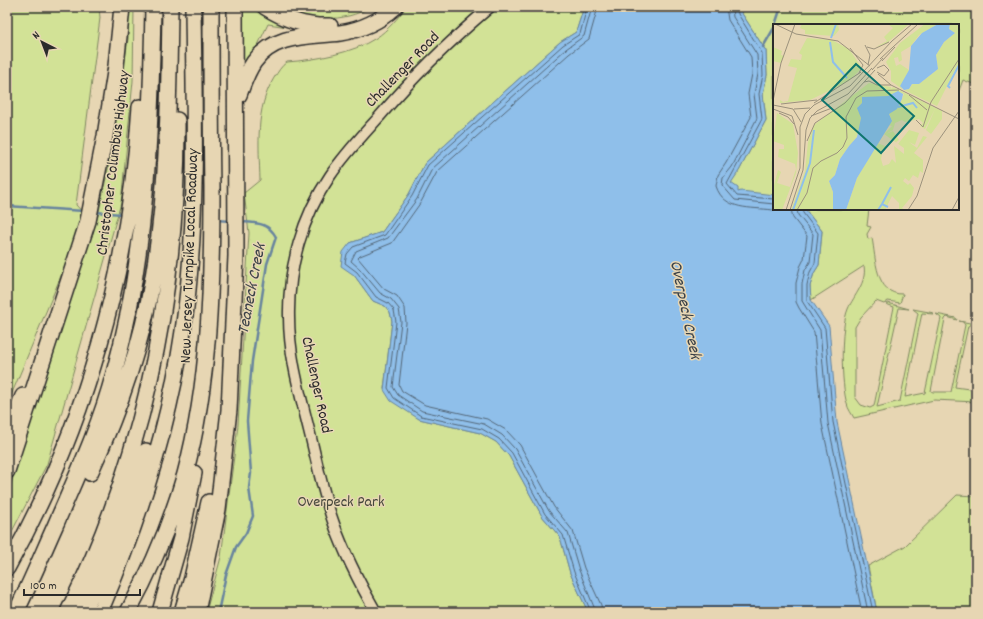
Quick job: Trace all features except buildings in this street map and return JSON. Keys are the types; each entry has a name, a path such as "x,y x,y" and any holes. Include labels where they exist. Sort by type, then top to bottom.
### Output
{"highway":[{"path":"112,87 113,7"},
{"path":"7,471 93,202 102,158 116,66 122,7"},
{"path":"16,612 39,566 84,462 110,389 127,319 134,225 149,128 153,7"},
{"path":"68,612 105,527 139,427 159,341 169,208 167,133 170,7"},
{"path":"100,612 123,554 146,486 165,416 181,343 189,283 194,210 193,7"},
{"name":"New Jersey Turnpike Local Roadway","path":"128,612 154,562 171,518 188,464 202,393 209,310 212,231 211,7"},
{"path":"197,612 212,546 223,472 228,423 237,212 235,7"},
{"path":"265,7 296,21 327,26 358,21 384,7"},
{"path":"236,104 252,66 262,53 272,45 295,37 354,30 379,19 395,7"},
{"name":"Christopher Columbus Highway","path":"7,568 53,475 83,397 134,225"},
{"path":"39,566 62,529 88,477 106,438 123,393 146,313 167,227"},
{"path":"7,434 54,327"},
{"path":"83,612 105,565 128,504 149,442 162,391 181,343"},
{"path":"182,612 195,567 211,496 230,366"},
{"path":"160,612 178,550 192,486 199,444 202,393"}],"street":[{"name":"Challenger Road","path":"376,612 352,568 334,524 319,470 294,368 288,318 292,273 301,237 309,215 329,177 342,159 411,80 456,36 490,7"}],"green space":[{"path":"7,7 99,7 100,18 76,205 86,216 7,405"},
{"path":"129,7 134,7 133,81 121,203 47,464 7,541 7,496 98,216 110,159 128,39"},
{"path":"241,7 258,7 313,31 268,24 242,79"},
{"path":"280,7 371,7 349,16 326,19 303,16"},
{"name":"Overpeck Park","path":"406,7 584,7 576,32 560,42 425,163 409,194 382,232 350,243 354,275 373,301 385,306 390,312 392,321 384,389 419,419 480,433 496,442 509,456 542,516 560,537 570,573 588,612 206,612 221,557 238,425 249,233 244,193 260,180 259,141 261,115 264,102 274,78 281,67 287,62 309,60 333,55 367,43 385,31"},
{"path":"740,7 976,7 976,85 963,80 959,90 959,24 773,24 773,196 737,193 730,183 739,171 766,120 763,94 767,75 766,51 741,12"},
{"path":"806,210 869,210 867,226 871,227 867,234 868,239 872,238 878,274 887,288 894,293 903,294 900,303 888,301 884,304 876,301 861,317 855,327 855,397 861,405 870,408 874,406 894,307 886,304 888,303 909,309 899,308 877,407 900,401 918,313 913,309 934,313 922,313 905,397 925,393 941,318 936,314 956,318 957,320 947,317 945,319 931,391 951,392 965,325 963,322 959,321 970,323 976,327 971,324 968,326 955,387 976,390 976,402 934,400 854,418 849,410 845,395 842,356 845,318 864,278 864,266 811,300 810,286 814,273 819,265 822,231"},
{"path":"957,495 976,496 976,612 877,612 868,566 905,546"}],"water":[{"name":"Overpeck Creek","path":"584,7 740,7 741,12 766,51 767,75 763,94 766,120 731,183 738,188 738,192 741,191 773,195 773,210 806,210 822,231 819,265 814,273 810,286 811,300 829,326 837,422 877,612 588,612 570,573 560,537 542,516 509,456 496,442 480,433 419,419 391,401 384,390 392,321 390,312 385,306 373,301 354,275 341,266 343,252 350,243 382,232 409,194 425,163 560,42 576,32"}],"waterway":[{"path":"775,24 781,7"},
{"path":"763,47 773,30"},
{"name":"Teaneck Creek","path":"7,206 84,211"},
{"name":"Teaneck Creek","path":"95,212 122,214"},
{"name":"Teaneck Creek","path":"217,220 230,221"},
{"name":"Teaneck Creek","path":"218,612 226,575 236,547 246,533 253,516 249,488 251,473 247,421 252,361 267,264 276,237 269,228 261,224 241,222"}]}
